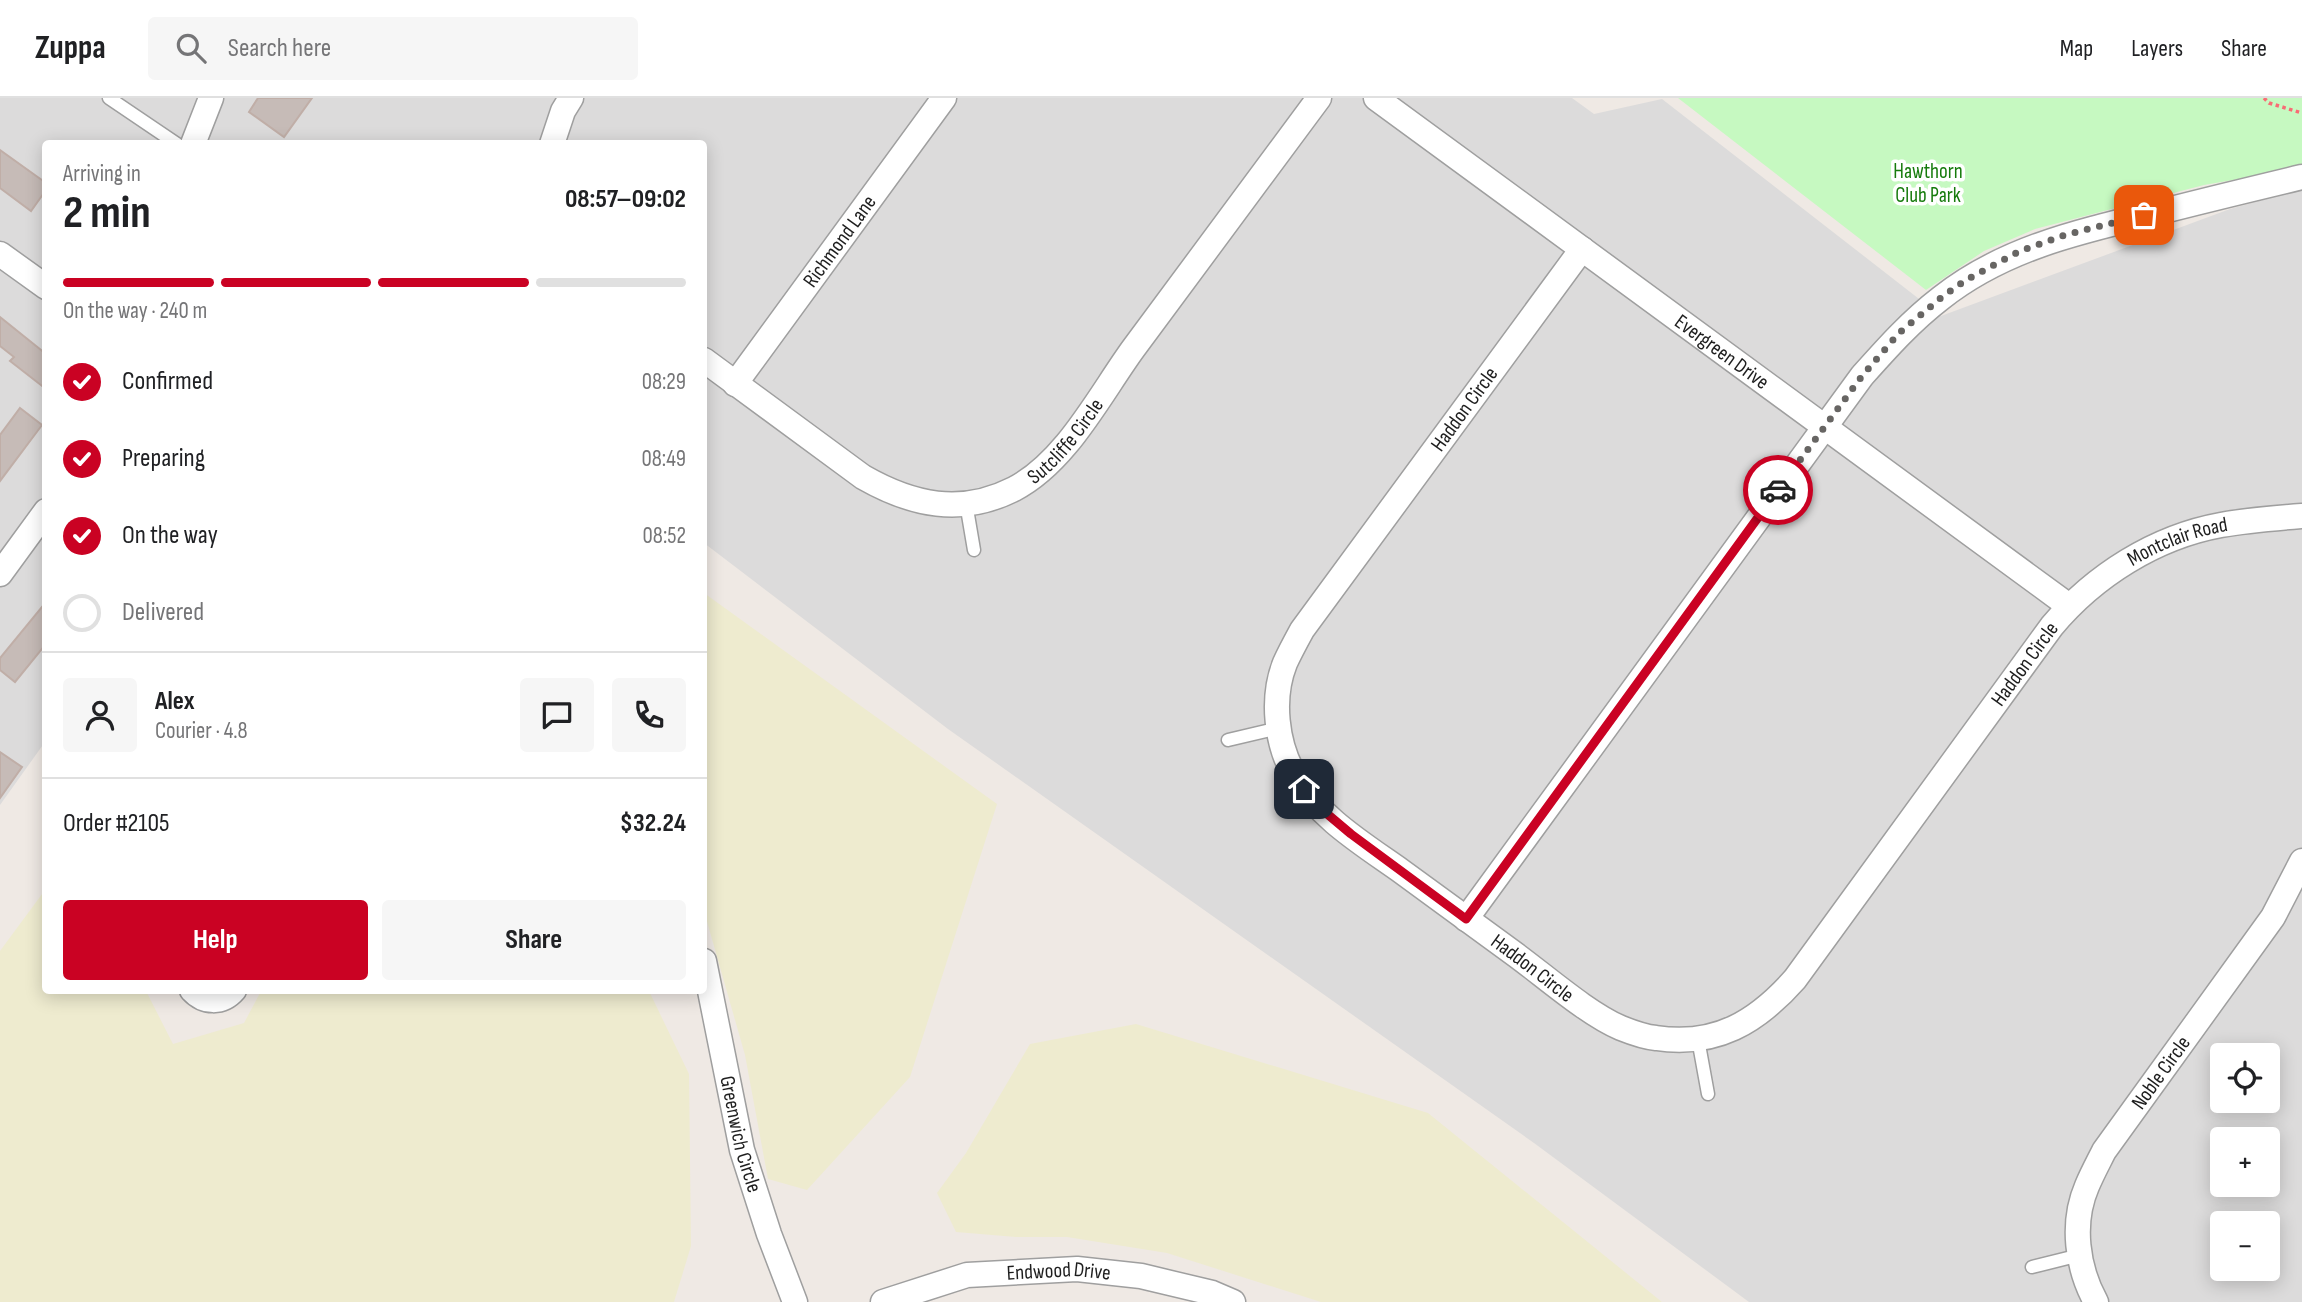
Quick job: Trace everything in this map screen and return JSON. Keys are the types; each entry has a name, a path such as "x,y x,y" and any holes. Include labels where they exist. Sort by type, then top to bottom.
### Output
{"street":[{"path":"195,140 211,98"},
{"path":"553,140 563,111 571,98"},
{"name":"Richmond Lane","path":"735,384 944,98"},
{"name":"Sutcliffe Circle","path":"707,362 863,477 886,490 927,504 966,503 1012,490 1051,461 1084,419 1319,98"},
{"name":"Evergreen Drive","path":"1376,98 2068,606"},
{"path":"1466,919 1862,376 1899,333 1966,280 2020,251 2065,235 2302,177"},
{"name":"Haddon Circle","path":"1582,249 1302,630 1281,676 1279,728 1285,754 1294,776 1313,802 1351,834 1466,919 1595,1013 1620,1027 1653,1038 1681,1041 1723,1033 1752,1019 1775,1002 1796,979 2068,606"},
{"path":"0,254 42,285"},
{"path":"0,574 42,516"},
{"name":"Montclair Road","path":"2068,606 2116,568 2168,541 2218,525 2302,516"},
{"name":"Noble Circle","path":"2096,1302 2086,1281 2078,1232 2086,1187 2104,1151 2273,917 2302,861"},
{"name":"Greenwich Circle","path":"707,976 742,1150 769,1234 795,1302"},
{"path":"197,994 212,1001 228,994"},
{"name":"Endwood Drive","path":"883,1302 967,1275 1077,1269 1141,1276 1212,1293 1233,1302"}],"lane":[{"path":"110,98 171,140"},
{"path":"966,503 974,550"},
{"path":"1228,740 1279,728"},
{"path":"1698,1039 1708,1094"},
{"path":"2032,1267 2080,1255"}],"path":[{"path":"2264,98 2269,103 2302,113"}],"shaded area":[{"path":"0,98 1572,98 1594,114 1662,99 1941,316 2230,209 2302,189 2302,1302 1749,1302 1534,1143 948,729 707,545 707,140 42,140 42,746 0,805"},
{"path":"707,595 997,804 910,1077 807,1190 768,1179 745,1055 707,922"},
{"path":"42,894 42,994 148,994 173,1044 244,1023 259,994 650,994 689,1074 691,1246 674,1302 0,1302 0,951"},
{"path":"1136,1024 1428,1113 1662,1302 1321,1302 1167,1253 1067,1237 1016,1237 956,1232 937,1193 966,1153 1030,1044"}],"green space":[{"name":"Hawthorn Club Park","path":"1678,98 2302,98 2302,168 2204,185 2035,229 1984,251 1926,290"}],"building":[{"path":"258,98 312,98 284,137 249,112"},
{"path":"0,150 42,180 42,196 31,211 0,188"},
{"path":"0,317 42,351 42,386 10,361 14,357 0,346"},
{"path":"20,408 42,425 0,481 0,435"},
{"path":"42,607 42,649 15,682 0,670 0,658"},
{"path":"0,752 22,767 0,798"}],"way so far":[{"path":"1778,490 1862,376 1899,333 1942,297 1966,280 2020,251 2065,235 2144,215"}],"route":[{"path":"1304,789 1313,802 1351,834 1466,919 1778,490"}]}
